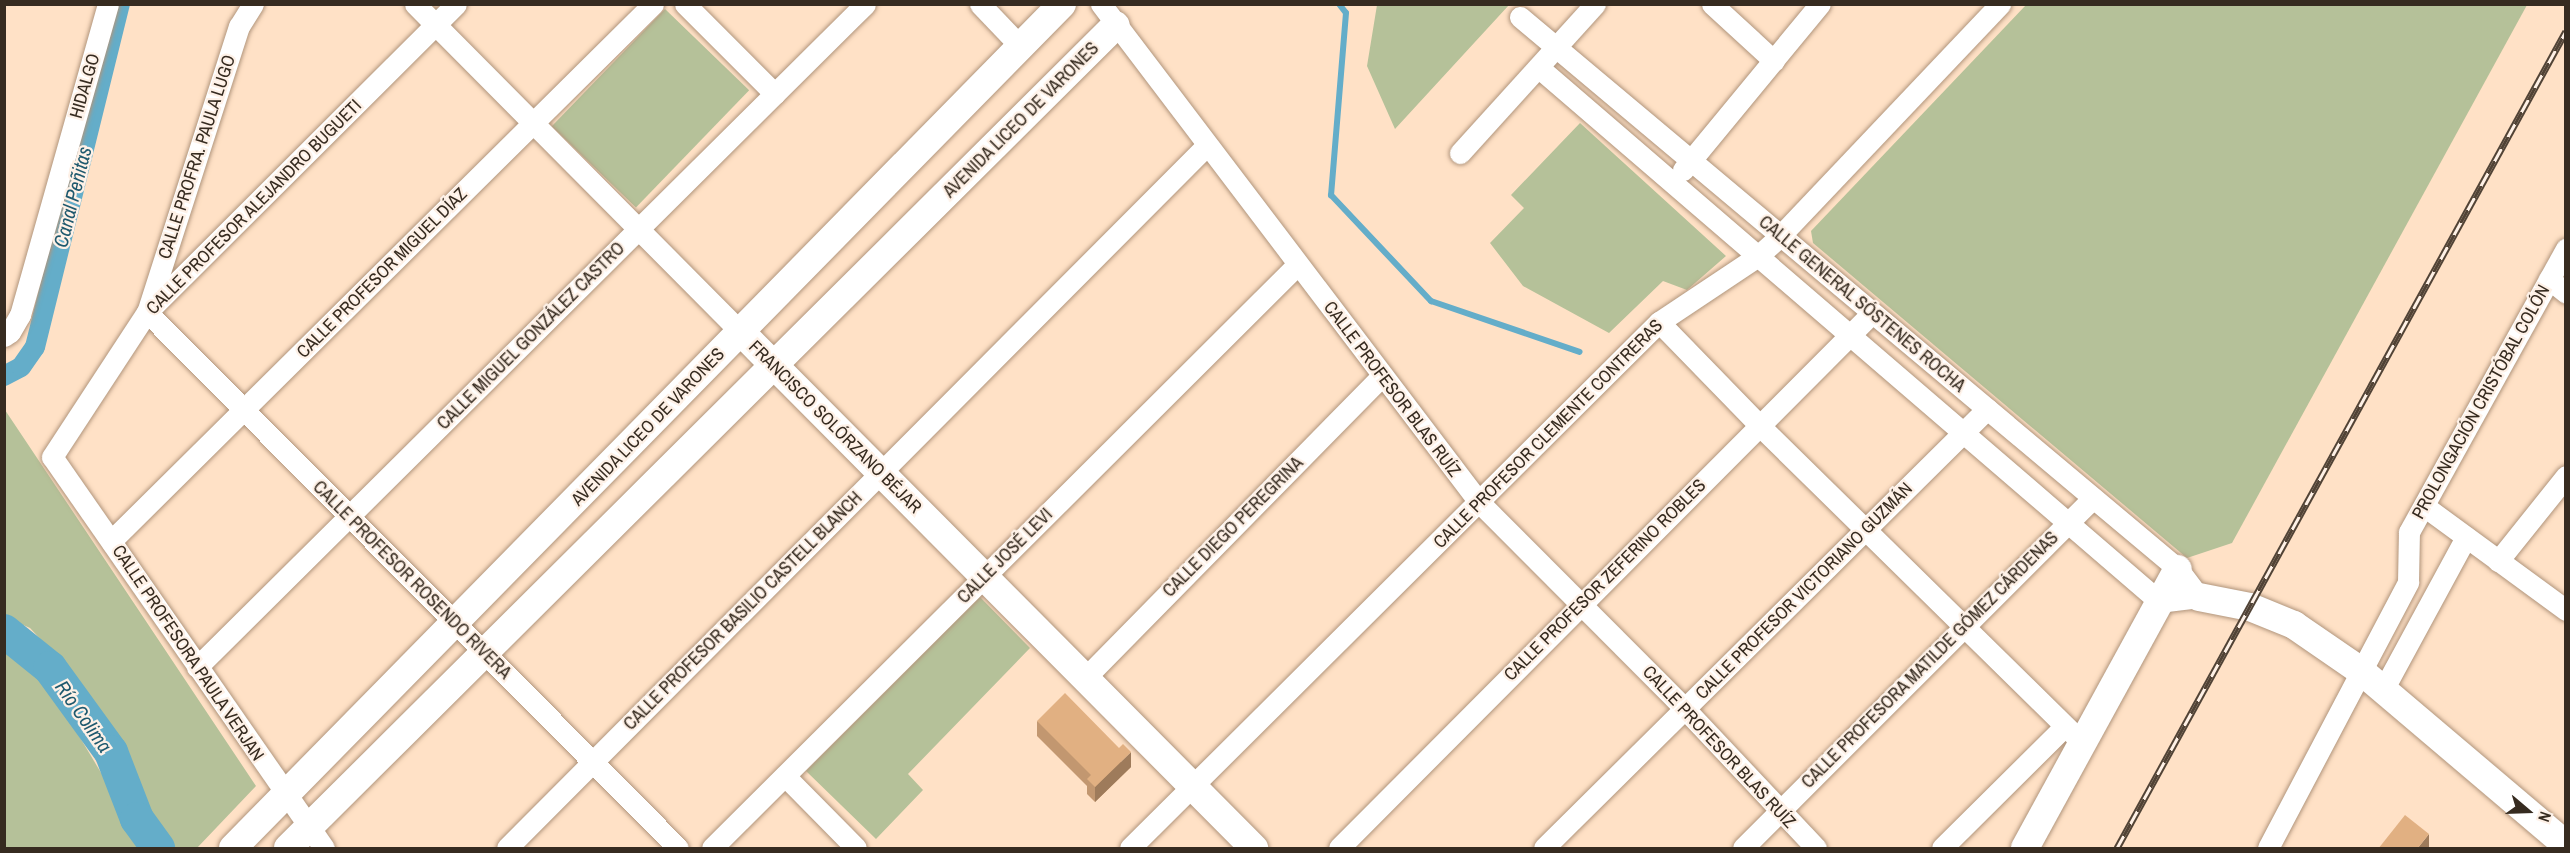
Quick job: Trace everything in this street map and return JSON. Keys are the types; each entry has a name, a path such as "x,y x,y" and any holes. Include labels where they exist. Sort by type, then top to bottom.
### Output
{"street":[{"name":"HIDALGO","path":"4,336 10,332 20,315 108,4"},
{"name":"CALLE PROFRA. PAULA LUGO","path":"147,312 239,26 253,4"},
{"name":"FRANCISCO SOLÓRZANO BÉJAR","path":"415,4 1254,849"},
{"name":"CALLE PROFESOR ALEJANDRO BUGUETI","path":"52,457 147,312 456,4"},
{"name":"CALLE PROFESOR MIGUEL DÍAZ","path":"111,541 654,4"},
{"path":"685,4 775,94"},
{"name":"CALLE MIGUEL GONZÁLEZ CASTRO","path":"197,667 865,4"},
{"path":"980,4 1021,47"},
{"name":"AVENIDA LICEO DE VARONES","path":"233,849 1062,4"},
{"path":"1460,153 1595,4"},
{"path":"1712,4 1774,61"},
{"path":"1673,182 1820,4"},
{"name":"CALLE PROFESOR CLEMENTE CONTRERAS","path":"1130,849 1659,322 1758,256 1780,236 2000,4"},
{"name":"AVENIDA LICEO DE VARONES","path":"288,849 316,839 484,653 774,366 1109,15"},
{"name":"CALLE PROFESOR BLAS RUÍZ","path":"1109,15 1479,502 1685,709 1816,849"},
{"name":"CALLE GENERAL SÓSTENES ROCHA","path":"1520,17 2178,569 2199,597"},
{"name":"CALLE GENERAL SÓSTENES ROCHA","path":"1538,67 2160,602"},
{"name":"CALLE PROFESOR BASILIO CASTELL BLANCH","path":"507,849 1207,145"},
{"name":"PROLONGACIÓN CRISTÓBAL COLÓN","path":"2268,849 2408,582 2409,532 2565,249"},
{"name":"CALLE JOSÉ LEVI","path":"712,849 1298,264"},
{"path":"2549,279 2565,293"},
{"name":"CALLE PROFESOR ROSENDO RIVERA","path":"147,312 678,849"},
{"name":"CALLE PROFESOR ZEFERINO ROBLES","path":"1339,849 1872,313"},
{"path":"1659,322 1759,425 2074,734"},
{"name":"CALLE DIEGO PEREGRINA","path":"1085,678 1382,376"},
{"name":"CALLE PROFESOR VICTORIANO GUZMÁN","path":"1544,849 1987,409"},
{"name":"CALLE PROFESORA PAULA VERJAN","path":"52,457 316,839"},
{"path":"2498,561 2565,476"},
{"name":"CALLE PROFESORA MATILDE GÓMEZ CÁRDENAS","path":"1743,849 2093,498"},
{"path":"2424,506 2565,610"},
{"path":"2383,690 2466,537"},
{"path":"2025,849 2074,734 2160,602 2178,569"},
{"path":"2160,602 2199,597 2250,607 2294,625 2361,671 2565,846"},
{"path":"1942,849 2074,734"},
{"path":"785,776 856,849"}],"green space":[{"path":"1377,4 1509,5 1395,129 1367,66"},
{"path":"2026,5 2527,5 2232,543 2187,558 1813,243 1811,231"},
{"path":"665,9 749,90 636,208 552,126"},
{"path":"1580,123 1726,256 1687,290 1663,281 1609,333 1523,286 1490,243 1524,208 1511,195"},
{"path":"5,410 256,786 197,848 168,848 150,827 130,760 78,679 30,628 5,617"},
{"path":"980,597 1030,648 908,774 923,790 876,839 806,771"},
{"path":"4,647 45,679 146,848 5,848"}],"building":[{"path":"1065,693 1119,748 1123,744 1131,752 1095,787 1087,779 1091,775 1037,721"},
{"path":"2405,815 2429,834 2417,849 2378,849"}],"waterway":[{"name":"Canal Peñitas","path":"4,376 21,367 35,347 120,4"},
{"path":"1339,4 1346,13 1331,195 1431,301 1580,352"},
{"name":"Río Colima","path":"4,631 50,668 111,752 137,819 158,848"}],"railway":[{"path":"2117,848 2566,31"}]}
